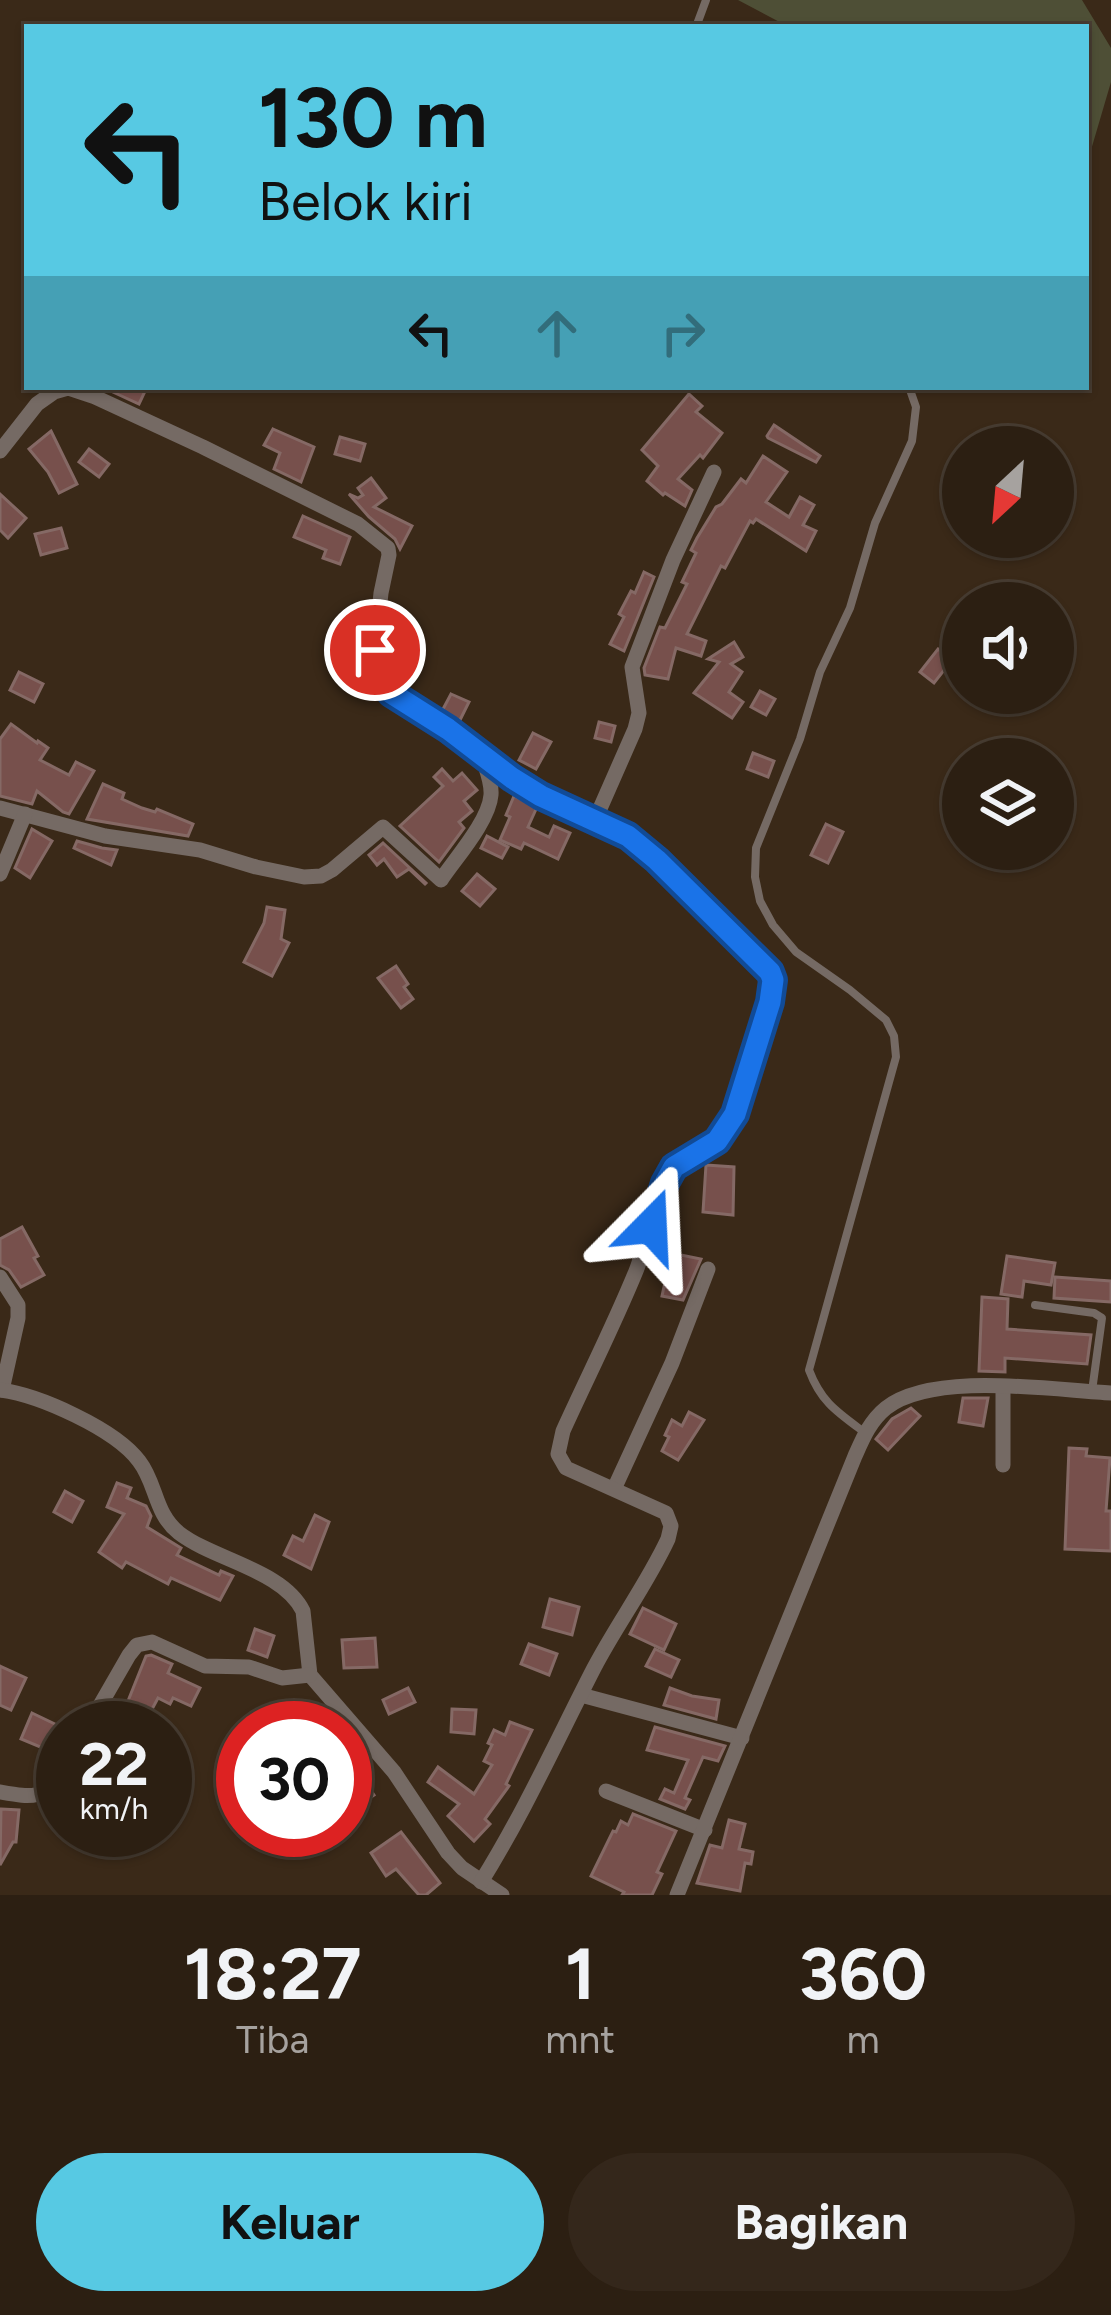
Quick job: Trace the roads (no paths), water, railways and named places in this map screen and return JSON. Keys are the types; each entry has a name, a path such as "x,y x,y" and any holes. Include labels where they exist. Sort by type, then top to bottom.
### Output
{"street":[{"path":"0,451 37,404 61,390"},
{"path":"74,390 370,531 389,555 375,650 377,673 391,693 541,796 628,836 773,980 735,1114 717,1141 674,1167 665,1183 637,1269 563,1431 558,1454 566,1468 666,1513 671,1526 661,1553 595,1666 481,1882"},
{"path":"595,820 639,713 632,667 713,472"},
{"path":"0,808 105,836 200,850 304,877 332,870 382,827 441,880 488,808 490,782 481,752"},
{"path":"0,874 25,814"},
{"path":"614,1489 672,1363 708,1269"},
{"path":"0,1277 18,1305 1,1390 64,1410 121,1444 138,1459 159,1509 176,1531 256,1572 298,1602 310,1675 394,1772 448,1853 502,1895"},
{"path":"676,1895 865,1433 887,1407 915,1394 948,1387 1111,1394"},
{"path":"1003,1387 1003,1465"},
{"path":"102,1701 128,1655 143,1642 161,1645 205,1666 249,1667 283,1678 310,1675"},
{"path":"581,1695 742,1738"},
{"path":"607,1791 705,1830"},
{"path":"0,1792 36,1795"}],"lane":[{"path":"865,1433 832,1408 816,1390 809,1370 896,1057 894,1036 872,1006 796,952 773,925 760,901 756,848 800,739 820,672 850,608 875,523 912,440 916,407 910,390"},
{"path":"1036,1305 1102,1318 1092,1392"}]}
